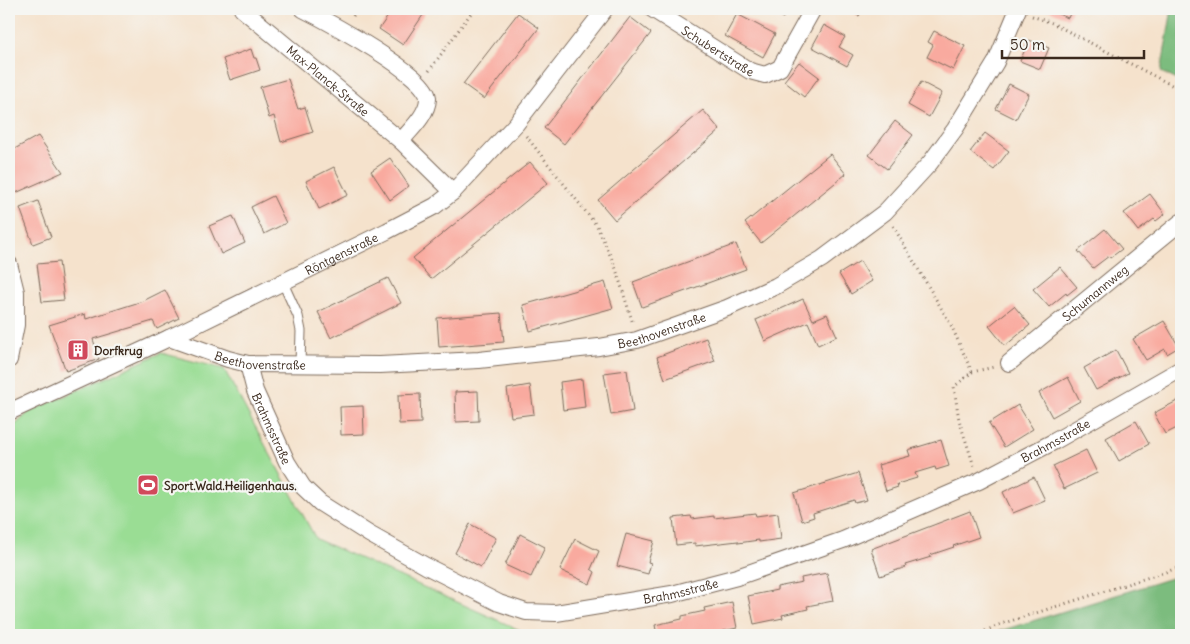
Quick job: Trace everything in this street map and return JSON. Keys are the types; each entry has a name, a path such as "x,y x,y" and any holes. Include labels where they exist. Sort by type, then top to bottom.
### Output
{"street":[{"name":"Max-Planck-Straße","path":"242,9 255,15 401,141 452,192"},
{"path":"303,9 343,30 415,78 426,89 428,98 425,111 401,141"},
{"name":"Röntgenstraße","path":"9,412 283,283 435,206 452,192 516,124 605,9"},
{"name":"Schubertstraße","path":"652,9 750,71 765,75 780,68 814,9"},
{"name":"Beethovenstraße","path":"169,338 228,359 248,364 380,365 479,360 599,347 637,340 727,308 776,286 822,259 885,212 930,163 955,129 996,62 1018,9"},
{"name":"Schumannweg","path":"1009,363 1181,222"},
{"path":"9,264 16,292 16,325 9,360"},
{"name":"Brahmsstraße","path":"248,364 255,391 286,462 303,487 320,503 369,534 426,566 499,603 526,612 556,613 672,594 737,577 843,540 979,481 1055,441 1181,369"}],"lane":[{"path":"283,283 298,316 301,331 300,364"}],"path":[{"path":"420,83 474,9"},
{"path":"1052,23 1181,90"},
{"path":"516,124 596,226 615,266 637,340"},
{"path":"896,232 951,325 972,372 954,387 959,420 979,481"},
{"path":"976,635 1001,624 1181,567"}],"green space":[{"path":"1172,9 1181,9 1181,82 1161,72"},
{"name":"Sport.Wald.Heiligenhaus.","path":"161,353 224,369 316,539 531,635 9,635 9,431 29,412"},
{"path":"1181,575 1181,635 987,635"}],"building":[{"path":"393,9 427,9 403,45 379,29"},
{"path":"765,9 788,9 783,18"},
{"path":"845,9 863,9 859,16"},
{"path":"1046,9 1072,9 1068,18"},
{"path":"518,13 539,28 484,99 463,84"},
{"path":"737,14 775,34 763,57 725,36"},
{"path":"630,17 651,33 564,144 544,128"},
{"path":"824,25 845,37 839,47 853,55 847,66 812,47"},
{"path":"934,31 965,46 953,70 927,57 933,45 928,42"},
{"path":"1029,40 1049,48 1040,69 1020,61"},
{"path":"251,49 260,70 230,80 223,59"},
{"path":"799,62 819,77 804,97 784,81"},
{"path":"288,79 298,109 305,107 313,132 281,142 274,116 269,118 260,87"},
{"path":"921,82 942,93 929,117 908,105"},
{"path":"1009,84 1029,94 1016,119 996,109"},
{"path":"703,110 720,130 615,220 598,200"},
{"path":"895,121 913,135 887,169 869,155"},
{"path":"985,133 1009,151 994,170 970,152"},
{"path":"38,136 63,172 9,196 9,152"},
{"path":"830,154 846,174 761,243 745,223"},
{"path":"390,158 409,186 390,200 371,171"},
{"path":"530,162 548,183 431,279 413,258"},
{"path":"334,167 348,195 319,209 306,181"},
{"path":"1150,194 1165,214 1156,221 1154,219 1138,231 1124,213"},
{"path":"273,196 286,223 264,234 251,207"},
{"path":"38,201 51,237 33,244 20,208"},
{"path":"233,216 245,243 221,254 209,226"},
{"path":"1105,229 1122,249 1093,268 1078,251"},
{"path":"736,244 746,269 642,307 633,282"},
{"path":"860,261 872,281 851,294 839,274"},
{"path":"59,262 64,300 42,302 37,264"},
{"path":"1060,267 1077,287 1067,295 1066,293 1049,307 1033,289"},
{"path":"388,278 401,303 331,338 318,312"},
{"path":"605,282 613,308 530,331 523,305"},
{"path":"165,290 179,318 157,329 153,321 93,339 99,359 66,371 49,325 85,314 86,319 143,301"},
{"path":"803,299 813,320 827,314 837,336 818,345 808,322 765,341 756,320"},
{"path":"1014,306 1030,325 1005,346 989,326"},
{"path":"501,313 504,342 439,347 437,318"},
{"path":"1164,321 1179,347 1167,354 1165,349 1146,360 1133,339"},
{"path":"706,338 715,361 665,379 657,357"},
{"path":"1116,350 1128,373 1096,390 1084,368"},
{"path":"627,370 633,411 611,415 604,373"},
{"path":"1068,377 1080,401 1052,417 1039,393"},
{"path":"582,379 585,407 563,410 560,382"},
{"path":"530,385 534,414 511,417 507,389"},
{"path":"478,391 479,421 456,422 455,392"},
{"path":"420,394 421,423 399,424 398,395"},
{"path":"1181,399 1181,426 1165,434 1154,413"},
{"path":"1018,405 1033,429 1004,447 989,423"},
{"path":"363,406 364,434 341,435 340,407"},
{"path":"1136,421 1149,444 1119,461 1106,438"},
{"path":"941,440 949,466 936,470 935,467 915,473 917,478 897,484 898,487 886,491 878,465 910,456 908,450"},
{"path":"1086,450 1097,473 1064,489 1053,466"},
{"path":"858,473 867,500 855,503 854,500 813,513 814,517 802,521 794,493"},
{"path":"1034,477 1045,500 1013,513 1003,492"},
{"path":"970,511 979,537 880,576 871,549"},
{"path":"755,513 756,516 778,513 781,539 695,546 695,543 676,545 673,518 691,516 692,519 714,516 714,518"},
{"path":"470,524 496,538 481,567 455,553"},
{"path":"520,534 545,547 531,577 505,565"},
{"path":"626,534 654,541 648,562 651,563 648,574 617,566"},
{"path":"575,539 599,551 591,569 595,572 590,584 560,570"},
{"path":"827,573 833,601 807,606 808,609 782,615 783,618 754,624 748,596 802,582 801,578"},
{"path":"732,602 737,628 710,635 657,635 655,625 682,619 682,616 705,611 704,608"}],"place":[{"name":"Dorfkrug","path":"78,350"},
{"name":"Sport.Wald.Heiligenhaus.","path":"148,485"}]}
